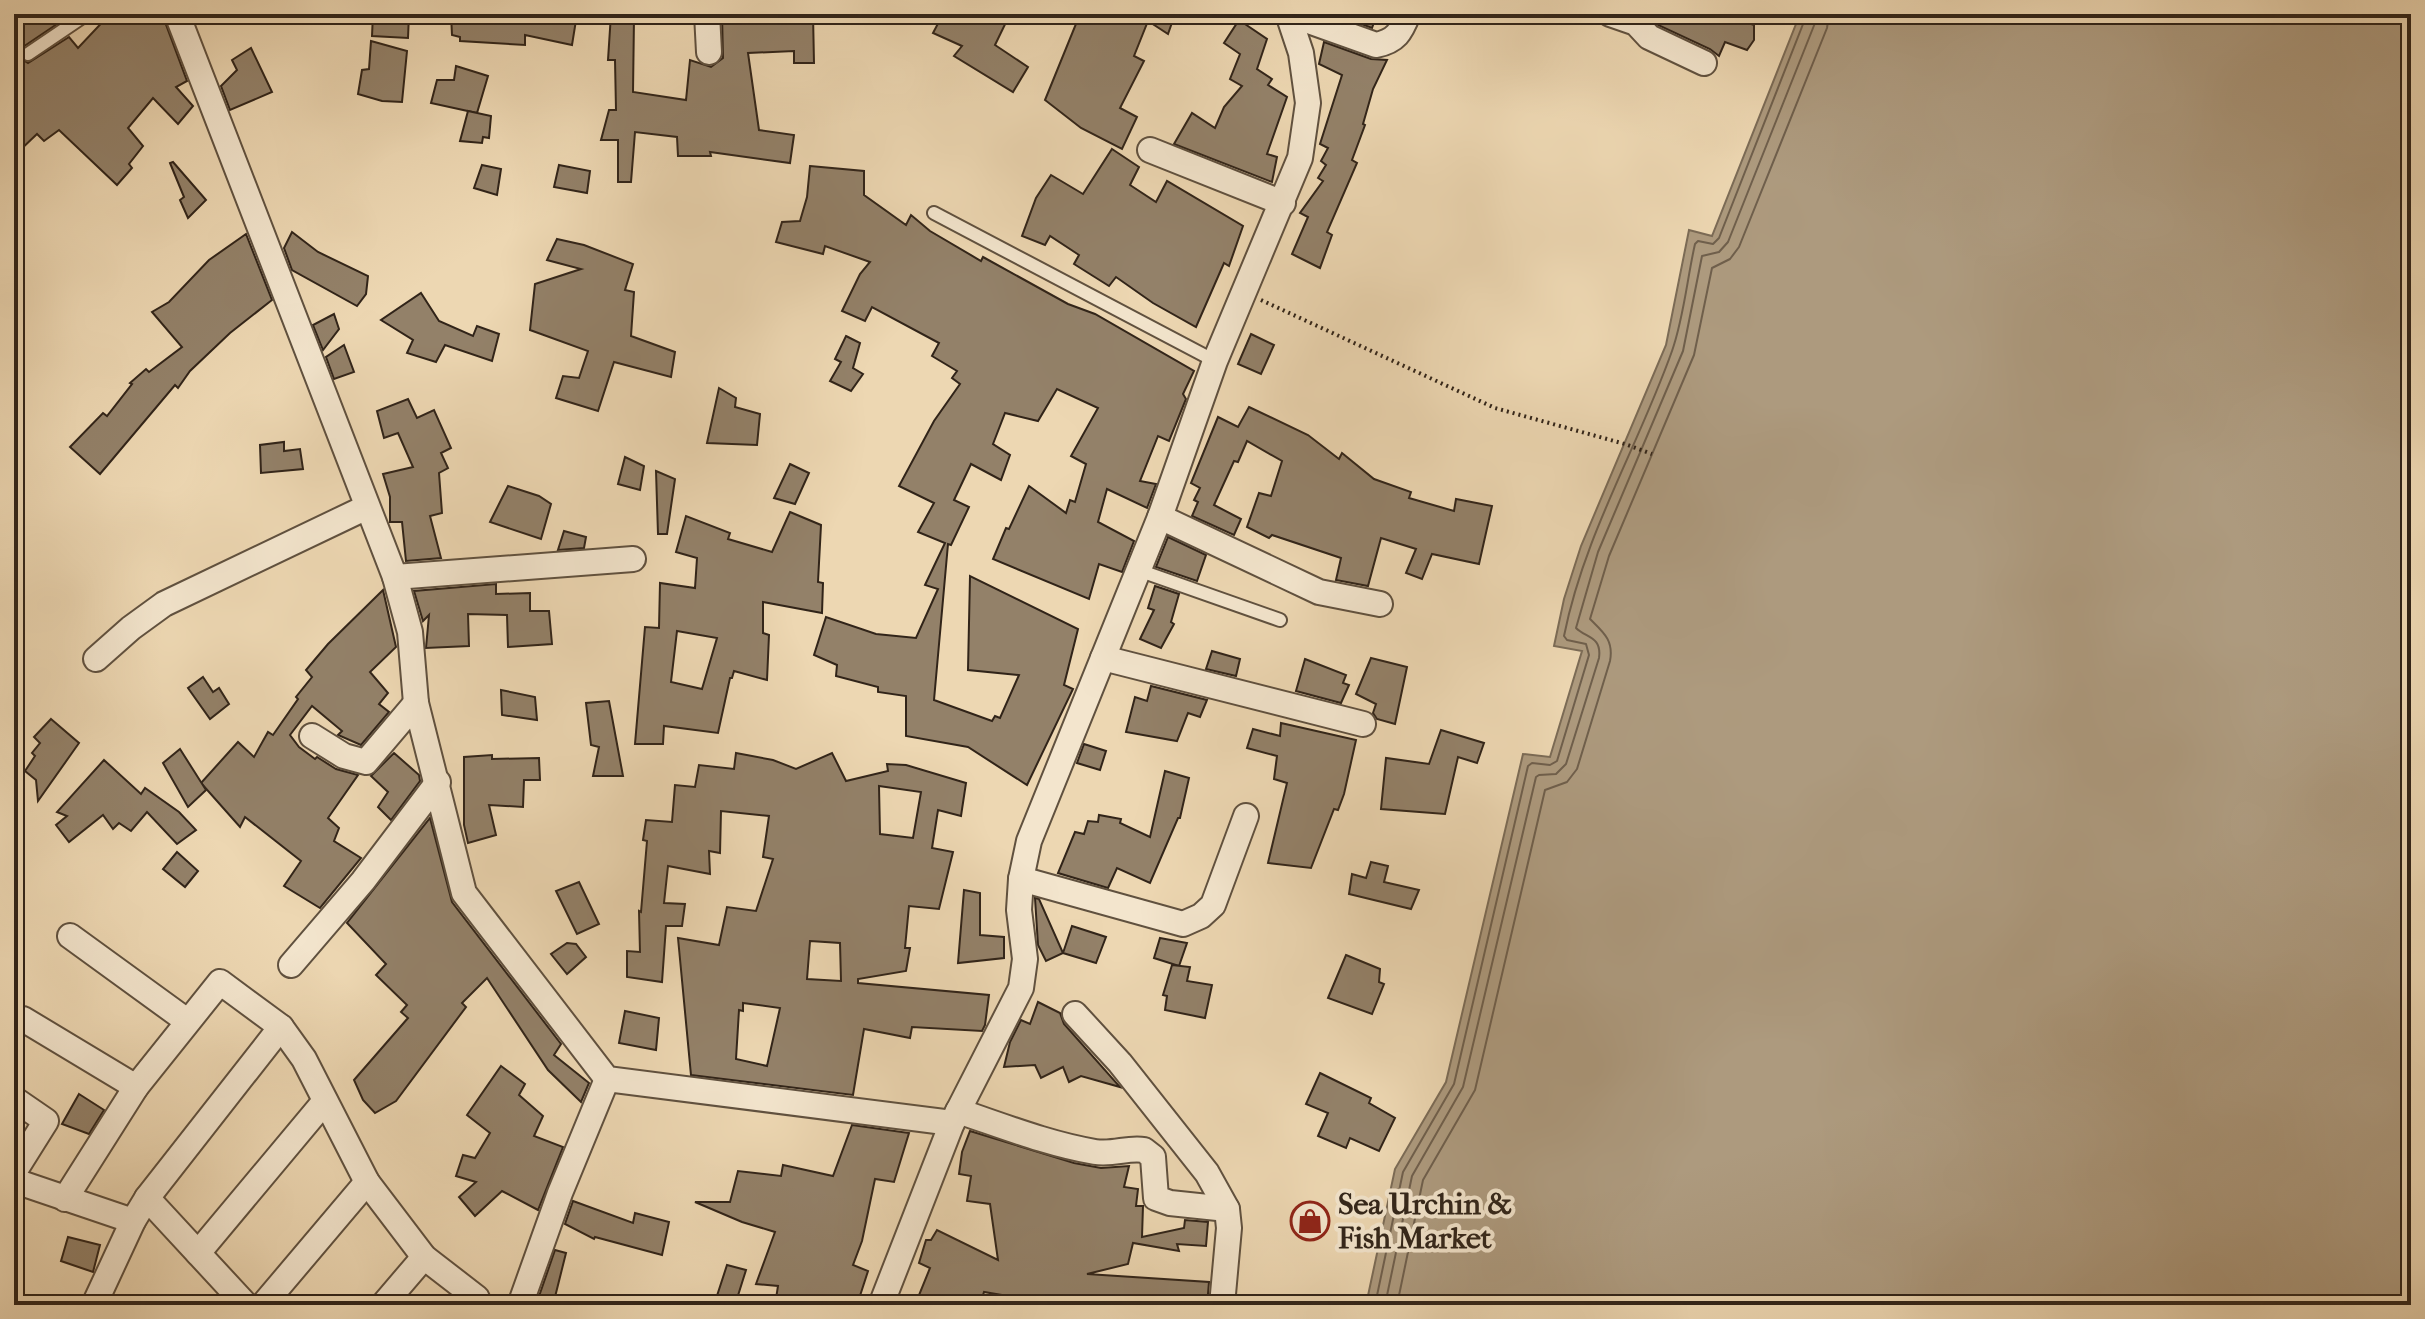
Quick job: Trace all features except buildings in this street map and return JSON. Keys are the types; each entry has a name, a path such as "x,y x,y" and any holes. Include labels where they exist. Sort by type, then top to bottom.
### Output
{"street":[{"path":"177,14 395,577 410,632 416,703 464,893 607,1079 955,1117 1080,1149 1114,1154 1144,1150 1153,1157 1156,1198 1170,1203 1227,1209"},
{"path":"707,14 709,52"},
{"path":"1289,14 1376,45 1391,42 1401,31 1408,14"},
{"path":"881,1305 955,1117 1021,988 1025,959 1019,910 1021,879 1029,841 1160,517 1215,361 1300,158 1308,103 1301,53 1289,14"},
{"path":"1610,14 1636,23 1649,37 1704,63"},
{"path":"1150,150 1283,203"},
{"path":"96,659 164,604 367,507"},
{"path":"1160,517 1319,592 1380,604"},
{"path":"395,577 633,559"},
{"path":"1103,658 1363,724"},
{"path":"312,736 344,756 366,762 416,703"},
{"path":"291,965 363,881 438,782"},
{"path":"1021,879 1183,924 1201,916 1213,905 1246,816"},
{"path":"70,936 187,1021"},
{"path":"65,1199 136,1087 220,982 281,1027 304,1059 367,1182 424,1257 477,1298 479,1305"},
{"path":"1075,1014 1120,1063 1207,1173 1227,1209 1229,1228 1222,1305"},
{"path":"23,1019 136,1087"},
{"path":"97,1304 133,1221 147,1198 281,1027"},
{"path":"520,1305 560,1193 607,1079"},
{"path":"14,1099 44,1119 46,1124 14,1175 15,1181 133,1221"},
{"path":"198,1253 325,1101"},
{"path":"263,1305 367,1182"},
{"path":"147,1198 246,1305"},
{"path":"383,1305 424,1257"}],"lane":[{"path":"28,54 87,14"},
{"path":"934,213 1215,361"},
{"path":"1138,570 1280,620"}],"path":[{"path":"1245,293 1495,408 1652,454"}],"water":[{"path":"1800,14 2411,14 2411,1305 1366,1305 1395,1169 1446,1082 1523,754 1550,757 1582,651 1554,646 1564,599 1581,546 1666,345 1689,230 1712,236"}],"place":[{"name":"Sea Urchin & Fish Market","path":"1310,1221"}]}
